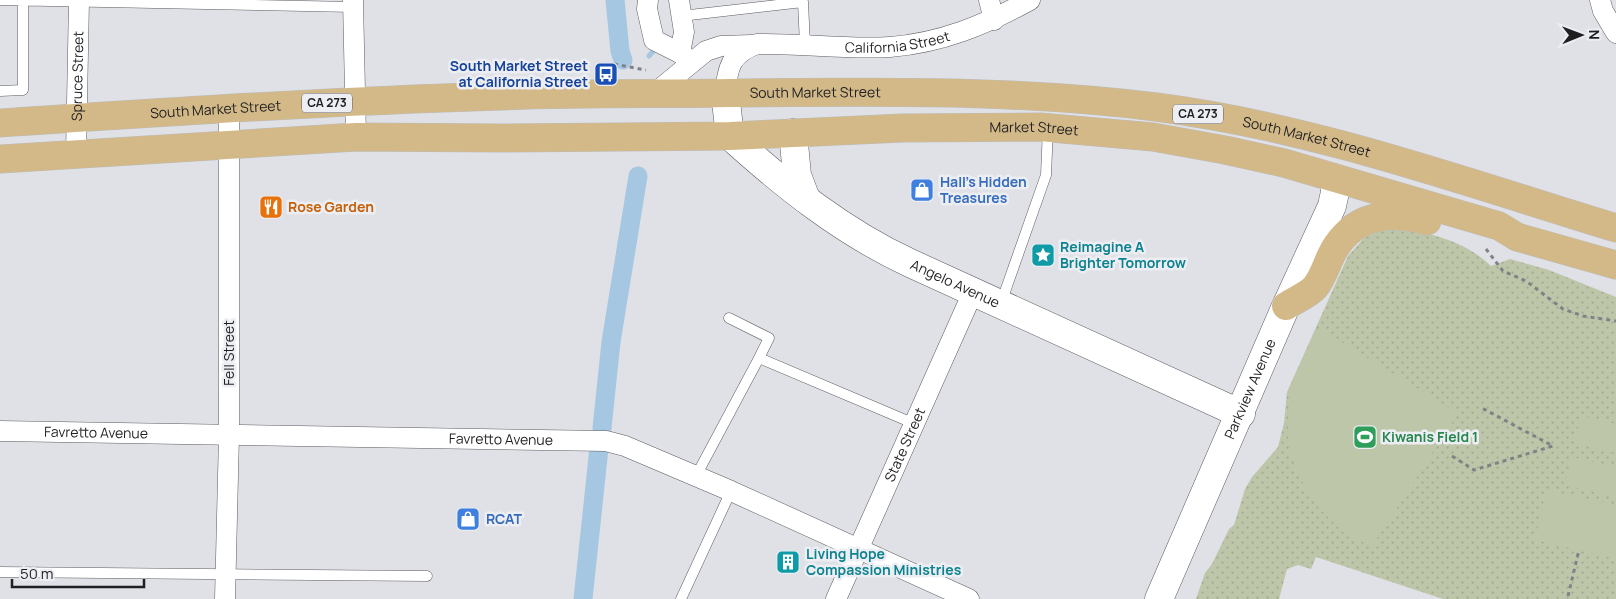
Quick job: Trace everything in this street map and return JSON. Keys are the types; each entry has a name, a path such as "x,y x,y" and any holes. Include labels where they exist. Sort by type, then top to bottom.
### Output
{"main road":[{"name":"South Market Street","path":"0,123 229,108 501,96 655,82 725,93 977,93 1034,96 1156,107 1300,135 1354,149 1616,228"},
{"name":"Market Street","path":"730,136 1001,126 1048,127 1117,132 1189,143 1284,163 1334,178"},
{"path":"1300,135 1326,163 1334,178 1361,170 1375,169 1476,199 1502,193"},
{"name":"CA 273","path":"0,159 356,136 500,138 730,136"},
{"name":"CA 273","path":"1334,178 1499,226 1517,237 1616,265"},
{"path":"1286,306 1315,287 1336,245 1347,233 1357,225 1376,217 1406,214 1496,239 1517,237"}],"street":[{"path":"648,0 646,10 654,40 686,58"},
{"path":"989,0 994,20"},
{"name":"California Street","path":"655,82 686,58 714,48 757,44 889,47 921,43 952,36 994,20 1030,0"},
{"path":"1600,0 1602,11 1616,33"},
{"name":"Spruce Street","path":"76,154 79,1"},
{"path":"354,4 356,136"},
{"path":"680,8 686,58"},
{"path":"730,136 725,93 733,59 742,51 757,44"},
{"name":"Fell Street","path":"226,599 229,435 229,108"},
{"path":"793,133 797,175 806,199"},
{"name":"Angelo Avenue","path":"730,136 764,167 806,199 877,247 1240,414"},
{"name":"Parkview Avenue","path":"1159,599 1286,306 1332,206 1335,192 1334,178"},
{"name":"State Street","path":"836,599 860,549 973,292"},
{"name":"Favretto Avenue","path":"0,431 599,440 625,446 731,491 969,599"}],"lane":[{"path":"0,0 354,4"},
{"path":"0,91 24,90 23,0"},
{"path":"680,8 803,2 805,45"},
{"path":"1000,305 1046,175 1048,127"},
{"path":"696,476 769,338 729,318"},
{"path":"759,358 915,424"},
{"path":"681,599 731,491"},
{"path":"0,572 427,576"}],"path":[{"path":"614,64 655,82"},
{"path":"1486,249 1503,271 1526,281 1563,309 1583,316 1616,321"},
{"path":"1452,456 1474,470 1553,446 1480,407"},
{"path":"1568,596 1579,550"}],"green space":[{"path":"1387,228 1415,231 1443,238 1468,249 1491,266 1510,259 1549,270 1616,297 1616,599 1443,599 1316,557 1311,569 1298,565 1287,569 1279,599 1196,599 1205,573 1212,564 1229,529 1234,525 1245,489 1252,477 1278,447 1284,423 1287,392 1348,256 1365,237"},
{"name":"Kiwanis Field 1","path":"1316,329 1320,329 1456,412 1456,417 1372,546 1346,535 1318,507 1304,486 1291,454 1288,436 1289,390"},
{"path":"1581,416 1616,424 1616,453 1574,443"},
{"path":"1572,457 1616,468 1616,497 1565,485"},
{"path":"1546,490 1616,505 1616,546 1613,558 1535,540"}],"waterway":[{"path":"615,0 620,51 623,60"},
{"path":"649,56 656,48"},
{"path":"602,428 611,342 638,176"},
{"path":"583,599 599,448"}],"place":[{"name":"South Market Street at California Street","path":"606,74"},
{"name":"Hall’s Hidden Treasures","path":"922,190"},
{"name":"Rose Garden","path":"271,207"},
{"name":"Reimagine A Brighter Tomorrow","path":"1043,255"},
{"name":"Kiwanis Field 1","path":"1365,437"},
{"name":"RCAT","path":"468,519"},
{"name":"Living Hope Compassion Ministries","path":"788,562"}]}
